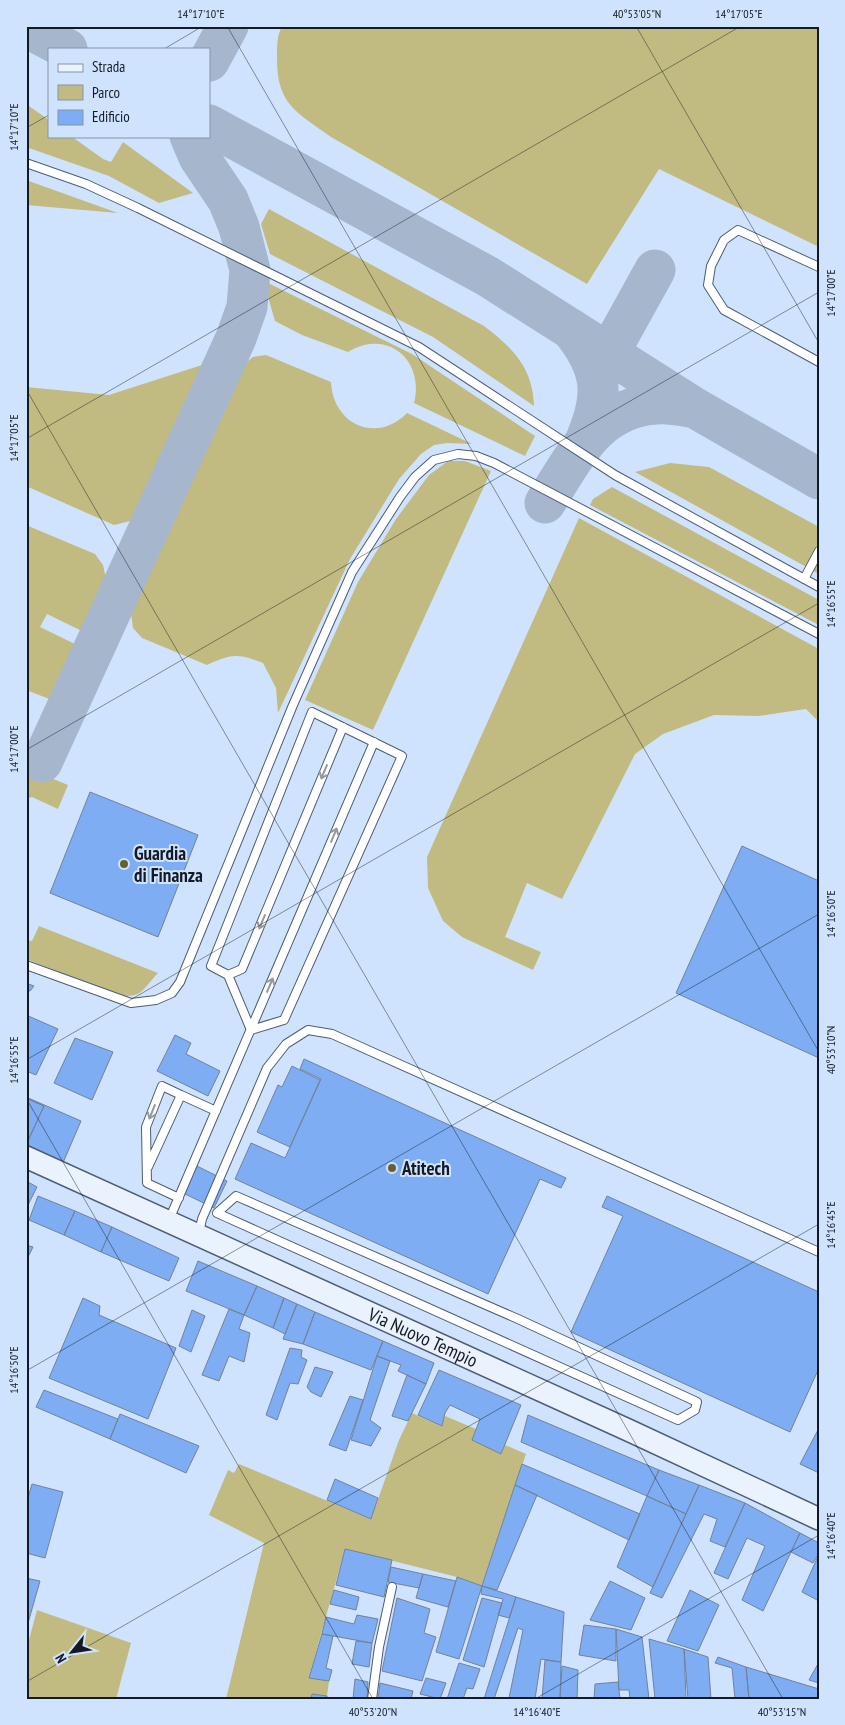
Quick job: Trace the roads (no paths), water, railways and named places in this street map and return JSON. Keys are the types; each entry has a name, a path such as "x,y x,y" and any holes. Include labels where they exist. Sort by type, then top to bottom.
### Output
{"street":[{"name":"Via Nuovo Tempio","path":"26,1157 168,1222 200,1227 819,1519"}],"lane":[{"path":"26,163 86,184 138,208 420,347 615,475 819,587"},
{"path":"819,267 738,230 724,240 710,266 708,285 724,310 819,362"},
{"path":"26,965 131,1003 156,1000 172,993 180,982 293,705 352,572 400,497 415,477 434,460 458,454 476,456 494,463 819,634"},
{"path":"804,578 819,551"},
{"path":"312,712 402,756 284,1020 251,1030 228,975 211,966 312,712"},
{"path":"228,975 242,969 343,727"},
{"path":"168,1222 374,742"},
{"path":"200,1227 267,1068 286,1044 308,1030 332,1034 819,1252"},
{"path":"179,1198 147,1183 146,1127 162,1086 216,1111"},
{"path":"147,1170 181,1095"},
{"path":"200,1227 236,1196 518,1319 697,1402 695,1410 678,1420 217,1214"},
{"path":"372,1699 379,1647 392,1587"}],"place":[{"name":"Guardia di Finanza","path":"124,864"},
{"name":"Atitech","path":"392,1168"}]}
